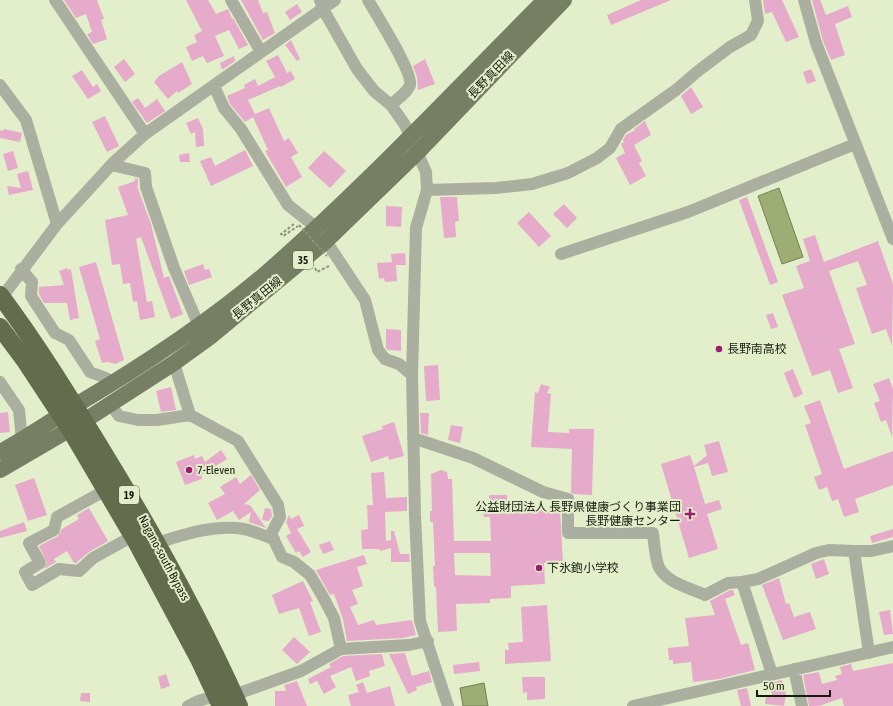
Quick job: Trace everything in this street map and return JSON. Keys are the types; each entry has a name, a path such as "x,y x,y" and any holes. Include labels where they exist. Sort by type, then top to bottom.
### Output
{"highway":[{"name":"Nagano-south Bypass","path":"1,297 72,418 157,543 237,700"},
{"name":"Nagano-south Bypass","path":"0,327 26,362 72,418 106,490 133,536 200,659 218,701"}],"main road":[{"name":"長野真田線","path":"0,470 72,418 111,385 199,326 263,276 371,178 410,136 544,0"},
{"name":"長野真田線","path":"0,452 22,440 72,418 174,363 327,248 564,0"}],"street":[{"path":"55,0 145,134"},
{"path":"231,0 261,52"},
{"path":"1,297 57,224 113,163 145,134 261,52 321,4 335,0"},
{"path":"368,0 405,67 410,84 409,88 390,105"},
{"path":"427,190 496,188 532,184 568,173 597,158 610,148 621,129 676,90 730,47 751,35 758,21 755,0"},
{"path":"804,0 816,43 893,239"},
{"path":"321,4 357,69 374,91 390,105 410,136 426,172 427,190 416,228 412,375 419,609 420,621 428,641 448,706"},
{"path":"0,85 26,120 57,224"},
{"path":"214,86 224,108 241,129 288,205 316,228"},
{"path":"561,254 688,212 855,144"},
{"path":"113,163 116,166 145,173 146,187 171,261 199,326"},
{"path":"327,248 365,300 378,350 385,359 399,364 412,375"},
{"path":"21,269 32,282 31,296 55,333 68,340 90,372 106,378 111,385"},
{"path":"174,363 190,415"},
{"path":"0,382 19,410 22,440"},
{"path":"116,412 119,416 138,420 157,420 190,415 238,441 278,505 280,517 271,534 282,557 294,562 310,575 334,618 341,649"},
{"path":"413,438 473,458 543,492 568,499 568,533 653,533 658,566 667,577 705,594 728,583 758,579 816,553 829,550 872,551 893,546"},
{"path":"106,490 57,518 54,530 29,544 40,564 25,572 32,585 59,569 79,571 93,558 133,536"},
{"path":"157,543 192,532 226,528 245,530 274,539"},
{"path":"854,551 868,653"},
{"path":"742,582 772,674"},
{"path":"237,700 301,671 341,649 409,645 428,641"},
{"path":"634,706 893,647"},
{"path":"794,669 802,706"},
{"path":"188,706 198,701 218,701"}],"path":[{"path":"300,220 281,234 283,236 299,225 327,248 323,260"},
{"path":"318,264 314,269 317,272 328,268 331,263"}],"shaded area":[{"path":"779,188 803,257 782,264 758,196"},
{"path":"484,683 488,706 463,706 460,688"}],"building":[{"path":"64,0 97,0 104,19 101,20 107,39 93,44 87,34 92,32 86,14 76,18"},
{"path":"186,0 208,0 216,14 228,9 232,19 233,18 248,45 239,49 229,30 215,36 224,56 207,63 203,56 192,61 186,47 197,42 194,35 202,31"},
{"path":"241,0 258,0 263,13 267,12 275,33 263,40"},
{"path":"641,0 671,0 611,25 607,15"},
{"path":"763,0 782,0 799,37 786,42 772,12 765,14"},
{"path":"812,0 820,0 826,15 848,6 852,17 835,24 845,55 831,60 823,41"},
{"path":"297,4 302,12 290,20 285,12"},
{"path":"291,40 300,59 297,61 285,45"},
{"path":"278,55 287,73 291,71 295,79 281,87 280,86 248,100 255,114 269,108 284,141 289,138 298,153 291,157 302,177 286,187 265,151 268,150 253,117 245,122 230,104 227,96 245,88 244,85 255,79 258,86 275,77 266,61"},
{"path":"234,56 235,61 222,70 220,63"},
{"path":"124,59 135,74 125,82 114,67"},
{"path":"425,59 435,84 418,90 417,77 413,66"},
{"path":"182,62 192,84 178,93 177,91 168,99 154,82 159,76"},
{"path":"811,69 816,81 807,84 803,72"},
{"path":"82,70 93,87 97,84 101,91 88,99 72,76"},
{"path":"691,87 703,107 691,114 681,96"},
{"path":"138,98 145,108 157,99 165,111 147,123 132,102"},
{"path":"105,116 119,146 107,152 92,122"},
{"path":"198,118 203,129 204,146 196,147 195,132 191,134 186,123"},
{"path":"645,121 651,135 634,145 642,161 639,163 646,176 630,185 616,158 625,153 621,144 624,142 623,140 626,135 635,130 634,129"},
{"path":"4,129 22,133 20,142 0,138 0,130 3,131"},
{"path":"245,150 253,166 211,186 200,161 211,157 215,166"},
{"path":"13,151 18,168 8,171 3,154"},
{"path":"324,151 346,171 330,188 308,168"},
{"path":"189,153 190,162 180,162 179,155"},
{"path":"28,171 33,190 9,195 7,186 21,188 17,174"},
{"path":"135,178 138,179 137,186 151,224 164,278 169,276 183,314 171,319 141,237 136,239 147,302 152,301 155,317 140,320 137,301 133,302 130,283 123,284 120,264 112,265 105,220 128,215 118,187 135,181"},
{"path":"440,197 457,197 459,221 455,222 456,237 444,238"},
{"path":"747,197 778,282 770,285 739,200"},
{"path":"564,204 577,218 567,228 553,214"},
{"path":"386,206 402,207 401,227 386,226"},
{"path":"529,212 551,236 539,247 517,223"},
{"path":"815,235 824,262 878,241 893,284 892,346 886,329 872,334 856,288 867,285 858,261 829,271 855,344 839,349 853,388 838,393 830,370 812,376 782,295 804,288 796,266 810,261 803,239"},
{"path":"405,253 406,265 396,265 397,281 385,282 384,278 379,279 377,263 392,262 391,254"},
{"path":"96,262 124,360 115,364 108,362 102,363 95,341 100,339 79,267"},
{"path":"203,264 205,270 209,269 212,277 189,285 184,271"},
{"path":"67,268 68,270 71,269 79,318 70,320 67,303 44,303 39,294 39,287 64,285 59,271"},
{"path":"773,313 778,327 771,329 766,315"},
{"path":"386,329 401,330 401,351 388,350 386,348"},
{"path":"438,365 440,400 426,401 424,366"},
{"path":"793,369 803,394 794,398 784,373"},
{"path":"889,378 893,389 892,437 886,420 881,422 874,403 880,401 873,384"},
{"path":"541,384 550,387 547,393 551,394 548,432 569,433 569,429 594,429 592,495 571,493 572,449 531,447 535,392 538,393"},
{"path":"171,387 176,410 161,412 156,391"},
{"path":"820,400 844,469 893,451 893,485 855,499 859,512 844,517 838,499 832,501 827,487 819,490 814,477 822,474 805,425 811,423 804,406"},
{"path":"8,412 10,432 0,433 0,413"},
{"path":"420,413 429,413 428,435 421,433"},
{"path":"394,422 404,456 389,460 388,456 371,462 362,436 383,429 382,426"},
{"path":"451,425 463,427 460,443 448,440"},
{"path":"719,441 728,472 712,476 708,463 694,467 705,504 719,500 722,509 707,514 718,549 689,558 661,464 690,455 694,466 707,455 704,445"},
{"path":"221,450 227,459 201,475 202,479 185,485 176,462 194,455 195,459 202,456 205,462"},
{"path":"441,470 447,472 448,479 452,479 454,541 491,541 490,517 484,517 483,504 490,504 489,495 507,495 508,512 560,509 563,562 544,563 545,584 511,586 511,598 490,599 490,603 456,604 457,631 438,632 436,587 434,586 433,566 435,566 433,522 430,522 430,511 432,511 431,474","holes":["454,553 490,553 491,576 455,575"]},
{"path":"384,472 386,498 407,497 407,511 385,512 386,541 391,540 391,531 394,531 400,554 409,554 410,562 391,562 391,548 380,551 379,549 362,549 361,530 368,529 367,505 373,505 371,473"},
{"path":"251,475 260,490 244,504 250,505 266,528 249,522 251,512 239,520 233,511 217,520 208,503 225,494 220,487 236,477 240,484"},
{"path":"34,478 47,515 28,521 15,485"},
{"path":"89,508 108,541 89,552 76,563 74,563 67,551 54,559 56,562 44,569 47,563 39,546 58,536 62,529 79,519 77,515"},
{"path":"265,508 271,509 272,516 269,521 262,520"},
{"path":"289,515 291,519 299,515 304,526 297,529 311,552 303,557 299,551 296,553 286,536 291,533 286,522"},
{"path":"24,522 27,531 0,538 0,531"},
{"path":"893,529 893,537 872,543 870,536"},
{"path":"330,541 334,550 323,554 319,545"},
{"path":"364,555 367,564 357,567 363,586 352,590 358,604 350,607 358,625 374,620 376,625 412,620 416,635 403,638 347,641 343,619 334,594 330,595 316,570"},
{"path":"824,559 829,574 816,579 811,564"},
{"path":"779,578 786,604 789,603 794,617 810,612 816,629 783,640 762,585"},
{"path":"303,581 313,601 310,602 321,632 309,636 299,608 279,614 272,595"},
{"path":"730,590 733,590 735,595 725,599 741,645 748,643 755,670 719,679 693,682 691,662 673,664 673,660 669,660 668,648 689,646 685,618 715,615 710,601"},
{"path":"547,605 551,661 505,664 505,650 509,650 508,643 523,642 521,607"},
{"path":"890,610 893,634 884,635 879,612"},
{"path":"294,637 310,652 297,664 282,650"},
{"path":"405,653 412,676 429,671 432,682 416,687 417,690 408,694 389,654"},
{"path":"382,654 385,666 369,671 370,676 356,681 351,667 330,676 336,687 324,694 317,681 310,684 308,679 331,667 329,664 343,656"},
{"path":"479,662 480,671 454,674 453,665"},
{"path":"893,663 893,706 844,706 842,698 819,706 809,706 803,675 819,672 822,684 837,680 835,676 842,674 840,667 851,664 853,671"},
{"path":"166,674 170,686 161,689 158,677"},
{"path":"522,677 545,677 545,699 527,700 527,692 523,693"},
{"path":"782,680 786,695 784,706 765,704 766,696 773,698 769,683"},
{"path":"297,681 307,706 275,706 275,691 286,691 284,685"},
{"path":"363,682 367,693 390,686 395,706 351,706 348,695 359,692 356,685"},
{"path":"747,688 751,706 741,706 737,690"},
{"path":"81,693 90,693 90,702 80,701"}],"place":[{"name":"長野南高校","path":"719,349"},
{"name":"7-Eleven","path":"189,470"},
{"name":"公益財団法人 長野県健康づくり事業団 長野健康センター","path":"690,514"},
{"name":"下氷鉋小学校","path":"539,568"}]}
